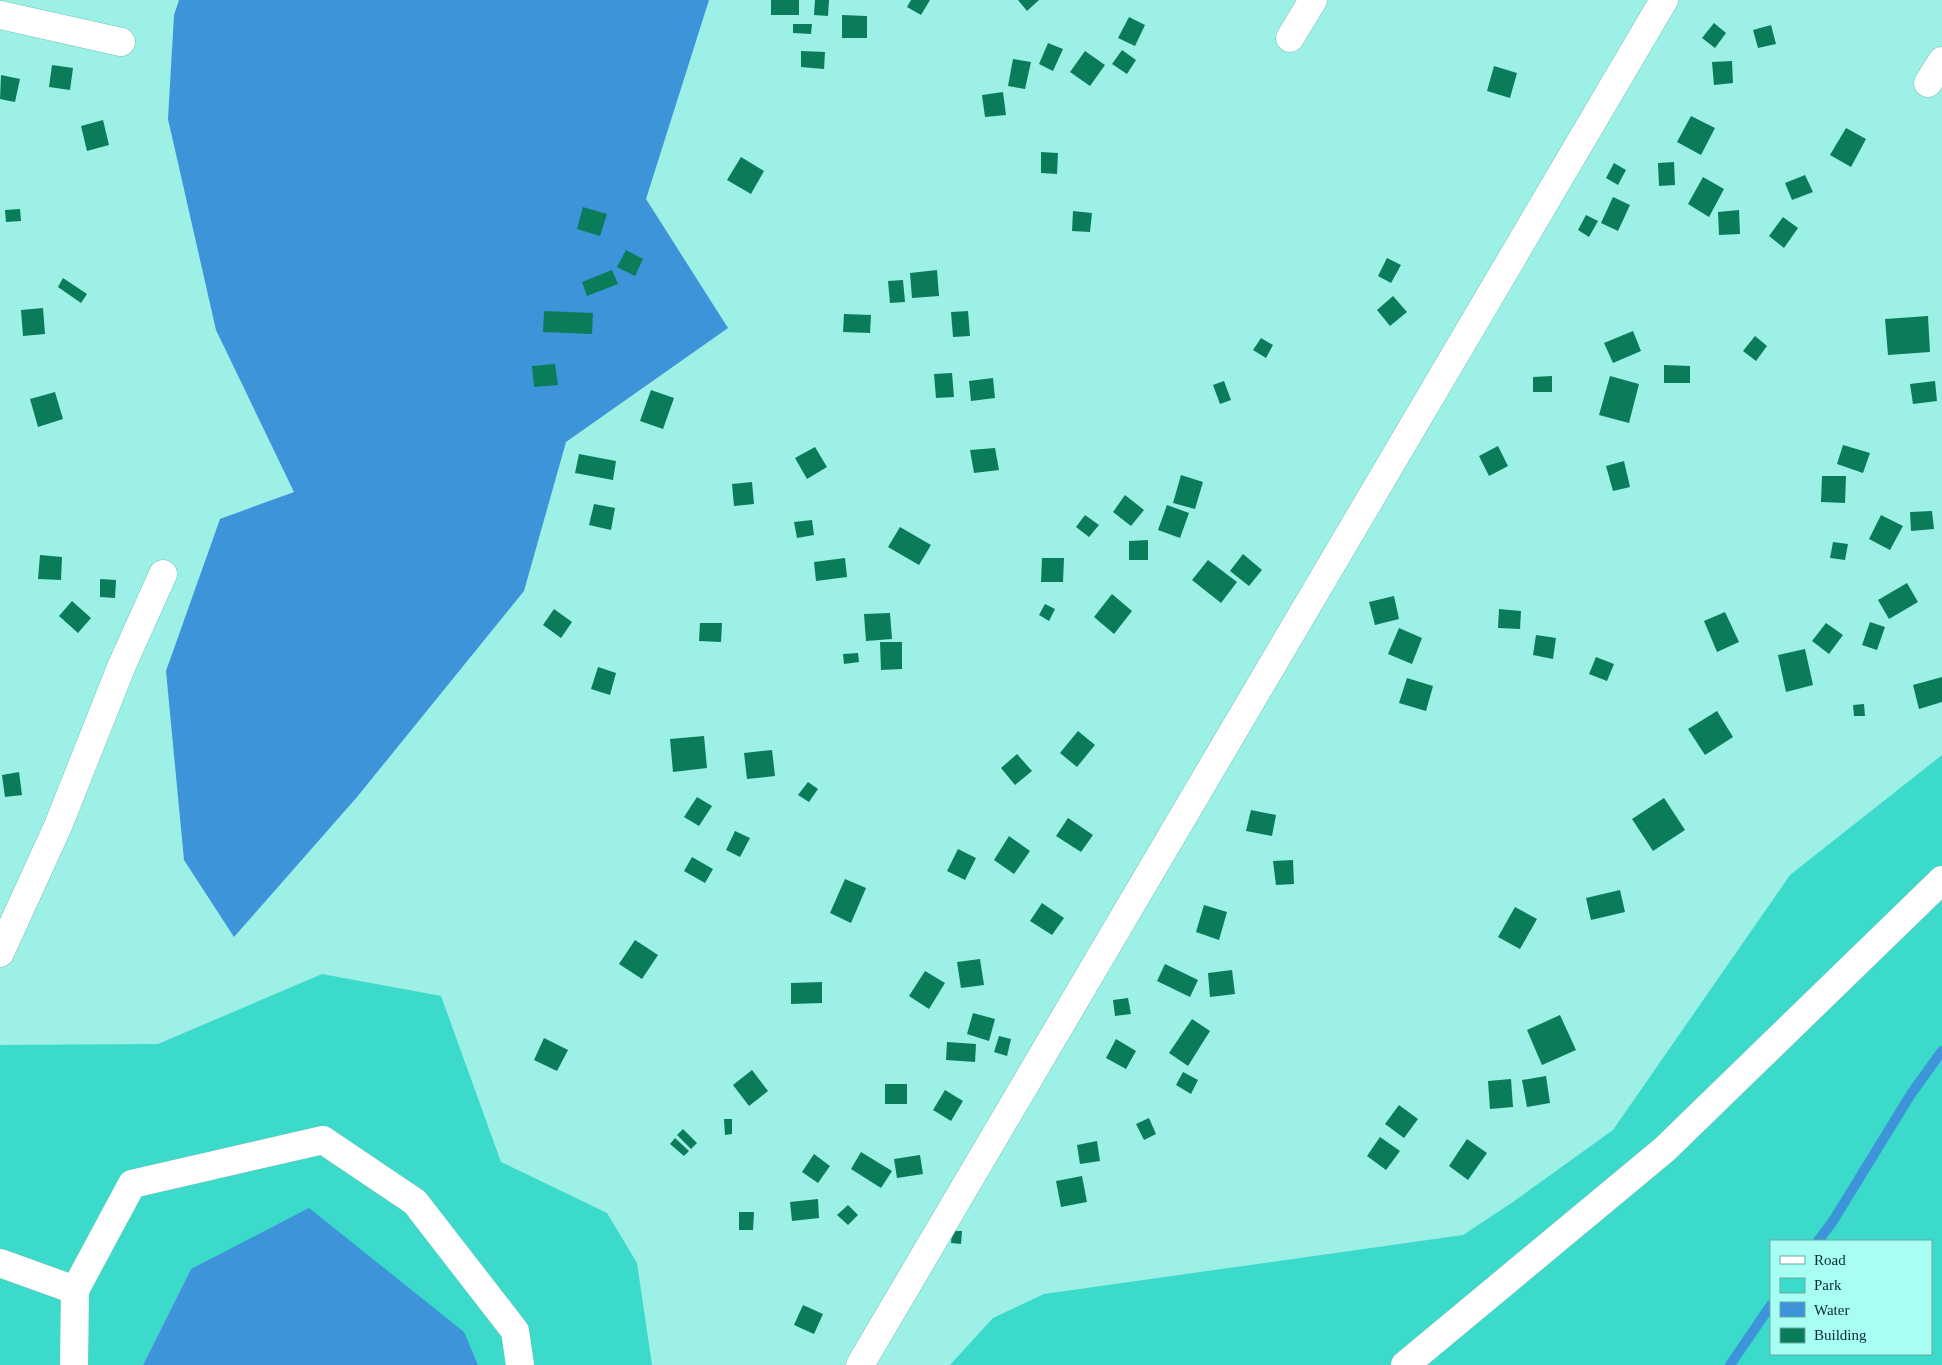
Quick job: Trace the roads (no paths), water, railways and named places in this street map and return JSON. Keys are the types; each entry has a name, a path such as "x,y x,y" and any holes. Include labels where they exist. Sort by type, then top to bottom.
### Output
{"street":[{"path":"1290,38 1313,0"},
{"path":"860,1365 1664,0"},
{"path":"0,15 121,42"},
{"path":"0,953 58,826 122,665 163,574"},
{"path":"1405,1365 1665,1148 1942,880"},
{"path":"74,1365 75,1290 132,1184 323,1140 414,1202 515,1331 520,1365"},
{"path":"0,1263 75,1290"}],"water":[{"path":"179,0 709,0 646,199 728,328 566,442 524,591 357,797 234,937 184,860 166,671 220,519 294,492 216,330 168,119 174,15"},
{"path":"309,1208 464,1332 478,1365 143,1365 191,1269"}],"waterway":[{"path":"1819,1240 1833,1221 1911,1094 1942,1051"},
{"path":"1730,1365 1770,1306"}]}
